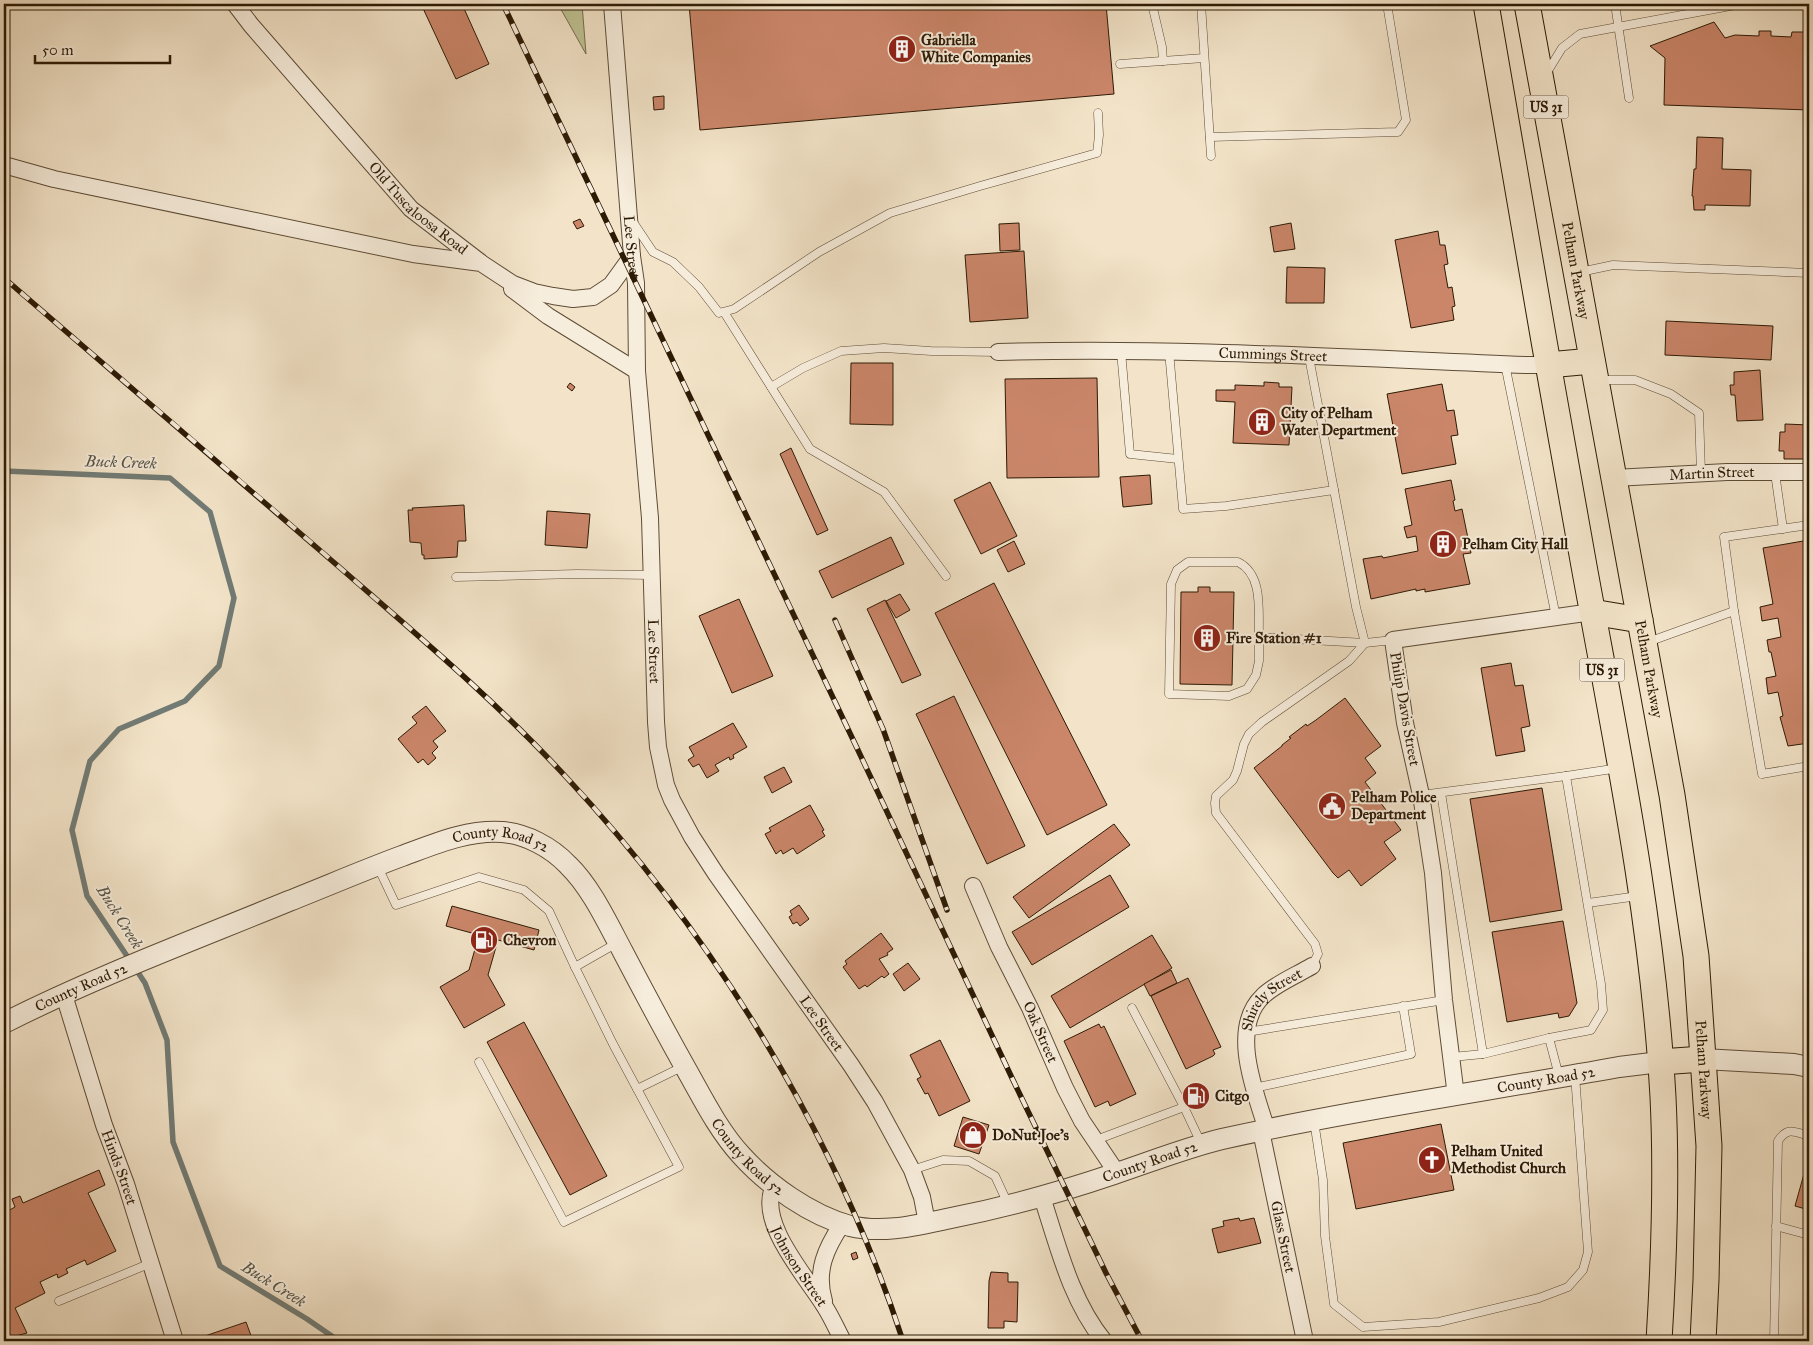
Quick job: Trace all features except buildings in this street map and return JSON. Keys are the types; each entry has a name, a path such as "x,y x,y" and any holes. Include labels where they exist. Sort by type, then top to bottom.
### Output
{"main road":[{"name":"US 31","path":"1486,4 1548,365 1621,767 1642,896 1660,1062 1665,1179 1659,1341"},
{"name":"Pelham Parkway","path":"1527,4 1672,795 1696,956 1709,1146 1706,1334"},
{"path":"1548,365 1594,371"},
{"path":"1592,612 1642,632"},
{"path":"1660,1062 1703,1058"}],"street":[{"name":"Old Tuscaloosa Road","path":"235,4 251,25 411,209 548,316 637,371"},
{"name":"Lee Street","path":"612,4 632,256 636,283 637,371 650,518 658,747 666,784 672,800 692,837 716,874 865,1087 912,1170 922,1197 927,1223"},
{"path":"4,165 64,181 413,254 481,263 513,284 534,292 573,299 593,297 612,286 632,256"},
{"name":"Cummings Street","path":"998,352 1077,350 1169,351 1548,365"},
{"name":"Martin Street","path":"1614,478 1727,472 1809,472"},
{"name":"Philip Davis Street","path":"1456,1096 1444,1000 1433,873 1420,795 1405,723 1393,640 1592,612"},
{"name":"County Road 52","path":"4,1023 64,995 377,865 445,840 473,833 507,832 528,838 542,845 568,864 588,890 708,1109 743,1158 774,1186 821,1215 842,1224 862,1228 882,1230 1009,1206 1202,1145 1264,1131 1567,1076 1660,1062"},
{"name":"Oak Street","path":"973,886 999,947 1030,1008 1065,1088 1082,1121 1117,1173"},
{"name":"Shirely Street","path":"1264,1131 1248,1061 1247,1022 1251,1011 1264,994 1312,966"},
{"name":"Hinds Street","path":"64,995 104,1126 126,1184 175,1341"},
{"path":"1703,1058 1794,1064 1809,1067"},
{"name":"Glass Street","path":"1264,1131 1305,1341"},
{"name":"Johnson Street","path":"774,1186 770,1202 774,1223 785,1246 826,1307 843,1341"},
{"path":"1042,1197 1061,1256 1083,1311 1104,1341"},
{"path":"826,1307 820,1280 822,1262 829,1245 842,1224"}],"lane":[{"path":"1152,4 1162,47 1163,61"},
{"path":"1201,4 1211,156"},
{"path":"1210,137 1398,132 1406,120 1386,4"},
{"path":"1615,4 1629,98"},
{"path":"1541,82 1562,48 1580,34 1741,4"},
{"path":"1120,64 1204,58"},
{"path":"629,216 652,252 674,262 699,287 719,313 724,312 734,308 819,252 890,213 1097,153 1099,135 1098,113"},
{"path":"1576,272 1613,265 1809,272"},
{"path":"724,312 810,449 884,492 946,576"},
{"path":"771,387 803,368 841,351 884,348 931,352 998,352"},
{"path":"1121,351 1130,454 1178,459"},
{"path":"1169,351 1183,509 1226,506 1334,490"},
{"path":"1309,357 1356,607 1365,643"},
{"path":"1505,364 1556,617"},
{"path":"1594,371 1635,380 1671,394 1699,413 1701,473"},
{"path":"1775,473 1782,529"},
{"path":"1809,525 1724,537 1734,611 1762,774 1809,766"},
{"path":"1188,562 1238,562 1245,566 1253,576 1257,590 1259,637 1259,661 1256,675 1247,689 1229,696 1169,694 1171,584 1177,570 1188,562"},
{"path":"456,578 577,574 652,575"},
{"path":"1642,632 1734,611"},
{"path":"1259,637 1365,643 1393,640"},
{"path":"1312,966 1318,954 1315,944 1216,813 1216,796 1233,780 1249,734 1262,722 1349,661 1365,643"},
{"path":"1420,795 1621,767"},
{"path":"1452,1057 1483,1054 1592,1030 1602,1010 1601,984 1566,776"},
{"path":"1441,793 1483,1054"},
{"path":"377,865 396,905 479,877 524,890 549,911 575,967 678,1168 564,1222 479,1062"},
{"path":"1588,903 1642,896"},
{"path":"575,967 617,942"},
{"path":"1247,1032 1444,1000"},
{"path":"1254,1088 1412,1054 1403,1006"},
{"path":"1132,1008 1184,1106 1202,1145"},
{"path":"1314,1121 1323,1180 1325,1236 1334,1304 1363,1326 1439,1322 1538,1298 1568,1287 1583,1270 1588,1252 1567,1076 1549,1038"},
{"path":"637,1089 684,1066"},
{"path":"1096,1140 1184,1106"},
{"path":"1774,1341 1778,1141 1783,1133 1790,1131 1809,1136"},
{"path":"912,1170 943,1160 969,1160 995,1176 1009,1206"},
{"path":"1776,1226 1809,1235"},
{"path":"59,1301 151,1263"}],"green space":[{"path":"558,4 582,4 586,54"}],"waterway":[{"name":"Buck Creek","path":"4,471 170,478 210,512 234,598 219,666 185,701 119,729 90,761 72,830 87,896 145,983 167,1040 173,1142 220,1266 307,1319 339,1341"}],"railway":[{"path":"503,4 1012,1078 1106,1273 1142,1341"},
{"path":"4,278 455,669 540,750 621,839 673,904 721,972 765,1042 806,1114 843,1188 875,1264 903,1341"},
{"path":"835,620 883,729 947,910"}],"place":[{"name":"Gabriella White Companies","path":"902,49"},
{"name":"City of Pelham Water Department","path":"1262,422"},
{"name":"Pelham City Hall","path":"1443,544"},
{"name":"Fire Station #1","path":"1207,638"},
{"name":"Pelham Police Department","path":"1332,806"},
{"name":"Chevron","path":"484,940"},
{"name":"Citgo","path":"1196,1096"},
{"name":"DoNut Joe's","path":"973,1135"},
{"name":"Pelham United Methodist Church","path":"1432,1160"}]}
